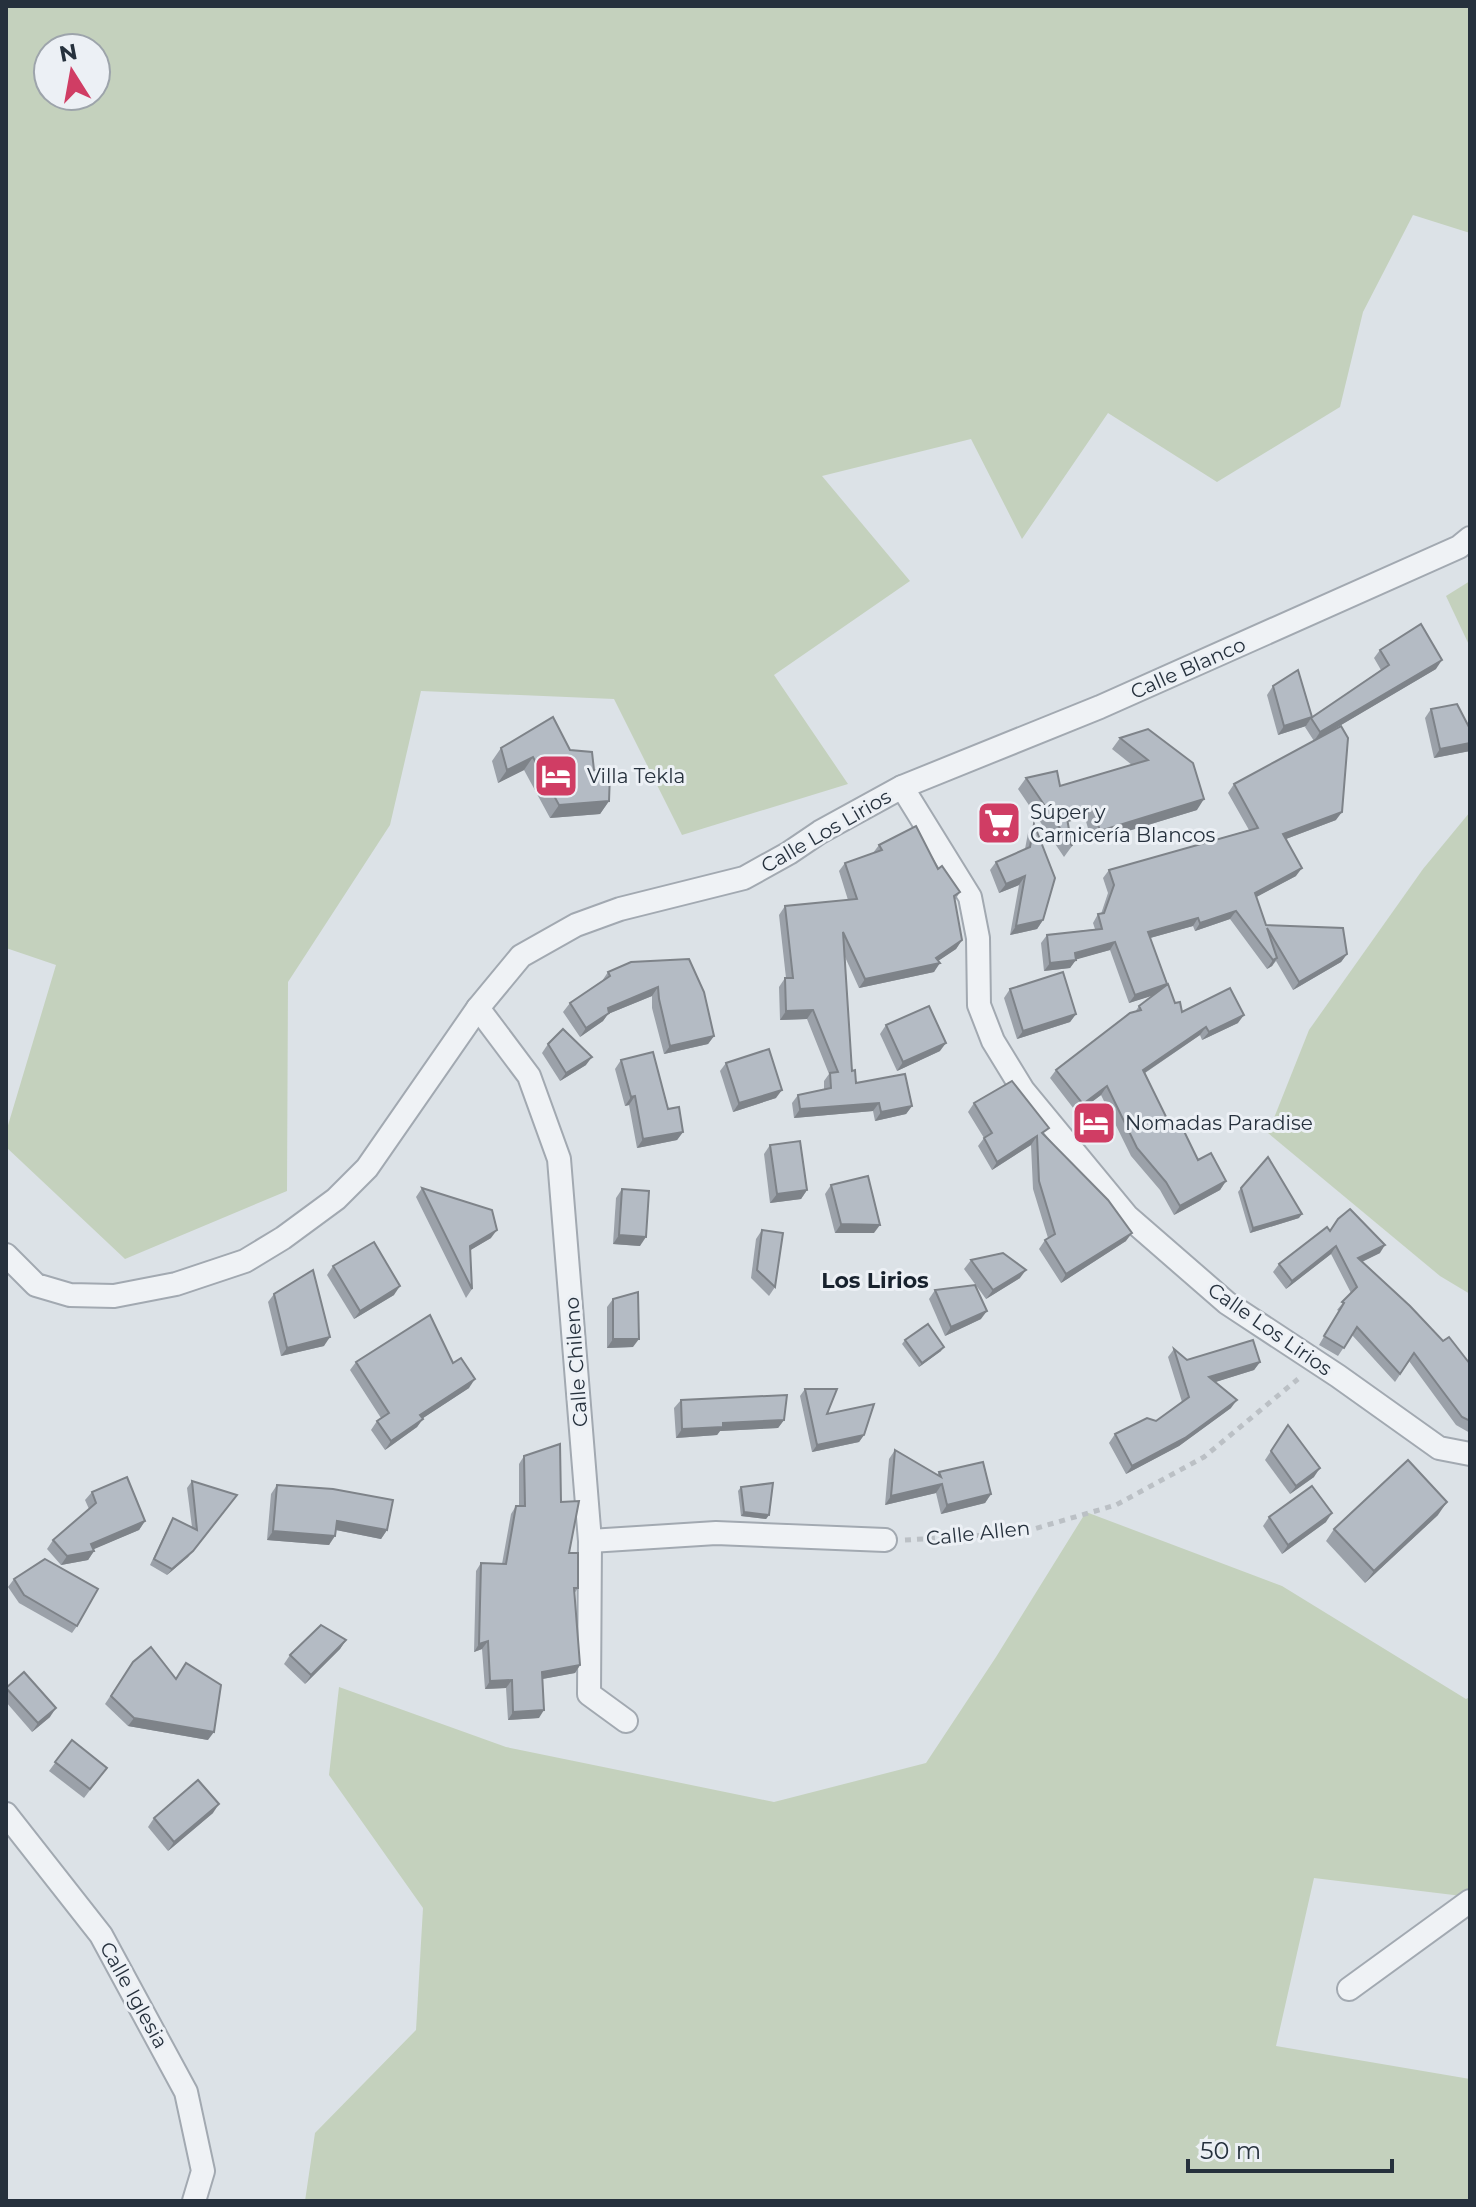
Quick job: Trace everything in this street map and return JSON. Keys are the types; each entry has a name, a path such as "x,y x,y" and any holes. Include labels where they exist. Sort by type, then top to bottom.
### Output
{"street":[{"name":"Calle Blanco","path":"902,787 1100,707 1459,547 1470,538"},
{"name":"Calle Los Lirios","path":"6,1255 36,1285 70,1295 114,1296 176,1284 245,1261 336,1199 367,1168 478,1008 521,956 576,925 620,909 744,878 902,787 970,897 978,938 979,1005 993,1041 1023,1090 1127,1216 1227,1303 1439,1448 1470,1454"},
{"name":"Calle Chileno","path":"478,1008 529,1076 559,1159 590,1541 589,1694 626,1721"},
{"path":"590,1541 716,1533 885,1540"},
{"name":"Calle Iglesia","path":"6,1814 101,1935 186,2092 203,2171 194,2201"},
{"path":"1349,1989 1470,1901"}],"path":[{"name":"Calle Allen","path":"885,1540 1020,1533 1116,1505 1204,1457 1317,1363"}],"green space":[{"path":"6,6 1470,6 1470,233 1413,215 1363,312 1340,407 1217,482 1108,413 1022,539 971,439 822,476 910,581 774,675 848,784 682,835 614,699 421,691 390,825 288,982 287,1191 125,1259 6,1147 6,1132 56,965 6,948"},
{"path":"1470,581 1470,647 1446,596"},
{"path":"1470,812 1470,1294 1440,1276 1268,1133 1309,1030 1423,869"},
{"path":"1086,1512 1282,1586 1466,1699 1470,1697 1470,1897 1314,1878 1276,2046 1470,2079 1470,2201 305,2201 315,2133 416,2030 423,1908 329,1775 339,1687 506,1747 774,1802 926,1763"}],"building":[{"path":"1421,624 1442,660 1320,732 1311,718 1389,665 1380,650"},
{"path":"1298,670 1312,717 1284,726 1273,686"},
{"path":"1457,704 1470,729 1470,743 1440,749 1431,709"},
{"name":"Villa Tekla","path":"553,717 570,750 592,752 594,770 610,773 609,801 559,805 533,757 507,770 501,748"},
{"path":"1341,726 1348,738 1342,812 1283,834 1302,868 1255,893 1266,925 1343,928 1347,954 1299,982 1267,928 1277,958 1273,960 1236,911 1200,923 1198,918 1148,932 1167,984 1135,995 1115,942 1075,953 1076,960 1050,963 1047,935 1102,929 1098,914 1104,913 1114,885 1109,870 1258,828 1234,784"},
{"path":"1148,729 1193,763 1204,799 1100,831 1093,807 1066,813 1072,846 1026,778 1057,771 1060,786 1148,760 1120,738"},
{"path":"1034,824 1055,878 1043,920 1016,926 1025,876 1006,884 996,862 1030,847"},
{"path":"916,826 938,869 942,866 960,892 954,896 962,940 936,958 940,963 865,979 843,932 852,1071 855,1070 856,1083 905,1074 912,1106 881,1112 879,1103 800,1109 798,1095 831,1088 830,1073 838,1072 813,1010 786,1011 785,978 793,978 785,906 857,899 845,863 882,850 879,845"},
{"path":"689,959 704,992 714,1036 670,1046 658,987 608,1008 609,1013 586,1028 570,1003 610,976 608,972 631,962"},
{"path":"1063,972 1076,1014 1023,1031 1010,989"},
{"path":"1168,984 1175,1003 1180,1002 1182,1012 1230,988 1244,1015 1209,1032 1206,1027 1143,1070 1173,1131 1182,1127 1198,1160 1211,1153 1226,1181 1180,1206 1166,1182 1137,1148 1107,1086 1083,1104 1056,1070 1130,1013 1141,1010 1139,1006"},
{"path":"929,1006 946,1043 903,1062 886,1025"},
{"path":"563,1029 592,1057 566,1073 548,1044"},
{"path":"769,1049 782,1090 739,1103 726,1063"},
{"path":"653,1052 668,1109 679,1107 683,1132 643,1139 635,1096 631,1097 621,1060"},
{"path":"1012,1081 1049,1128 1042,1133 1108,1200 1132,1233 1066,1274 1045,1240 1055,1234 1039,1181 1037,1136 997,1162 984,1138 992,1133 974,1103"},
{"path":"800,1141 807,1190 777,1194 770,1145"},
{"path":"1268,1157 1302,1214 1253,1228 1241,1188"},
{"path":"868,1176 880,1225 841,1224 831,1185"},
{"path":"422,1188 492,1210 497,1230 470,1246 472,1289"},
{"path":"622,1189 649,1191 646,1237 619,1235"},
{"path":"1350,1209 1385,1245 1358,1258 1443,1341 1449,1337 1470,1364 1470,1421 1462,1417 1414,1353 1400,1374 1357,1327 1344,1348 1324,1336 1342,1302 1357,1287 1336,1246 1292,1281 1279,1264 1327,1227 1330,1231"},
{"path":"762,1230 783,1233 775,1287 757,1270"},
{"path":"374,1242 400,1286 360,1311 333,1266"},
{"path":"1003,1253 1026,1270 993,1290 971,1260"},
{"path":"313,1270 330,1337 287,1348 274,1294"},
{"path":"975,1285 987,1311 951,1327 935,1290"},
{"path":"638,1292 639,1339 613,1339 613,1299"},
{"path":"430,1315 453,1363 461,1358 475,1379 420,1415 423,1419 391,1441 377,1421 389,1413 356,1362"},
{"path":"928,1324 944,1347 922,1363 905,1340"},
{"path":"1253,1340 1260,1362 1209,1377 1237,1400 1185,1438 1132,1466 1115,1434 1147,1418 1156,1421 1189,1397 1174,1349 1187,1360"},
{"path":"805,1389 837,1389 827,1414 874,1404 864,1435 817,1445"},
{"path":"787,1395 784,1420 682,1429 681,1400"},
{"path":"1288,1425 1320,1468 1296,1486 1271,1451"},
{"path":"560,1444 561,1502 579,1501 569,1553 578,1553 578,1588 574,1588 580,1665 542,1672 544,1710 513,1712 512,1680 490,1681 488,1641 479,1644 481,1563 506,1564 516,1506 525,1506 524,1456"},
{"path":"895,1450 941,1477 939,1472 983,1462 991,1494 947,1505 942,1484 891,1496"},
{"path":"1408,1460 1447,1502 1374,1571 1334,1529"},
{"path":"127,1477 145,1521 91,1544 94,1551 67,1556 53,1540 96,1503 92,1492"},
{"path":"192,1481 237,1495 193,1551 172,1569 154,1559 173,1518 197,1530"},
{"path":"773,1483 769,1515 744,1512 741,1487"},
{"path":"277,1485 333,1489 393,1500 387,1530 337,1521 335,1536 273,1531"},
{"path":"1312,1486 1332,1513 1288,1545 1269,1517"},
{"path":"45,1559 98,1589 77,1626 24,1595 14,1579"},
{"path":"321,1625 346,1640 311,1675 290,1655"},
{"path":"151,1647 176,1679 186,1663 221,1685 214,1732 134,1718 111,1696 133,1662"},
{"path":"24,1672 56,1708 38,1723 6,1688"},
{"path":"72,1740 107,1768 90,1789 55,1762"},
{"path":"198,1780 219,1804 174,1842 154,1818"}],"place":[{"name":"Villa Tekla","path":"556,776"},
{"name":"Súper y Carnicería Blancos","path":"999,823"},
{"name":"Nomadas Paradise","path":"1094,1123"}],"district":[{"name":"Los Lirios","path":"875,1280"}]}
